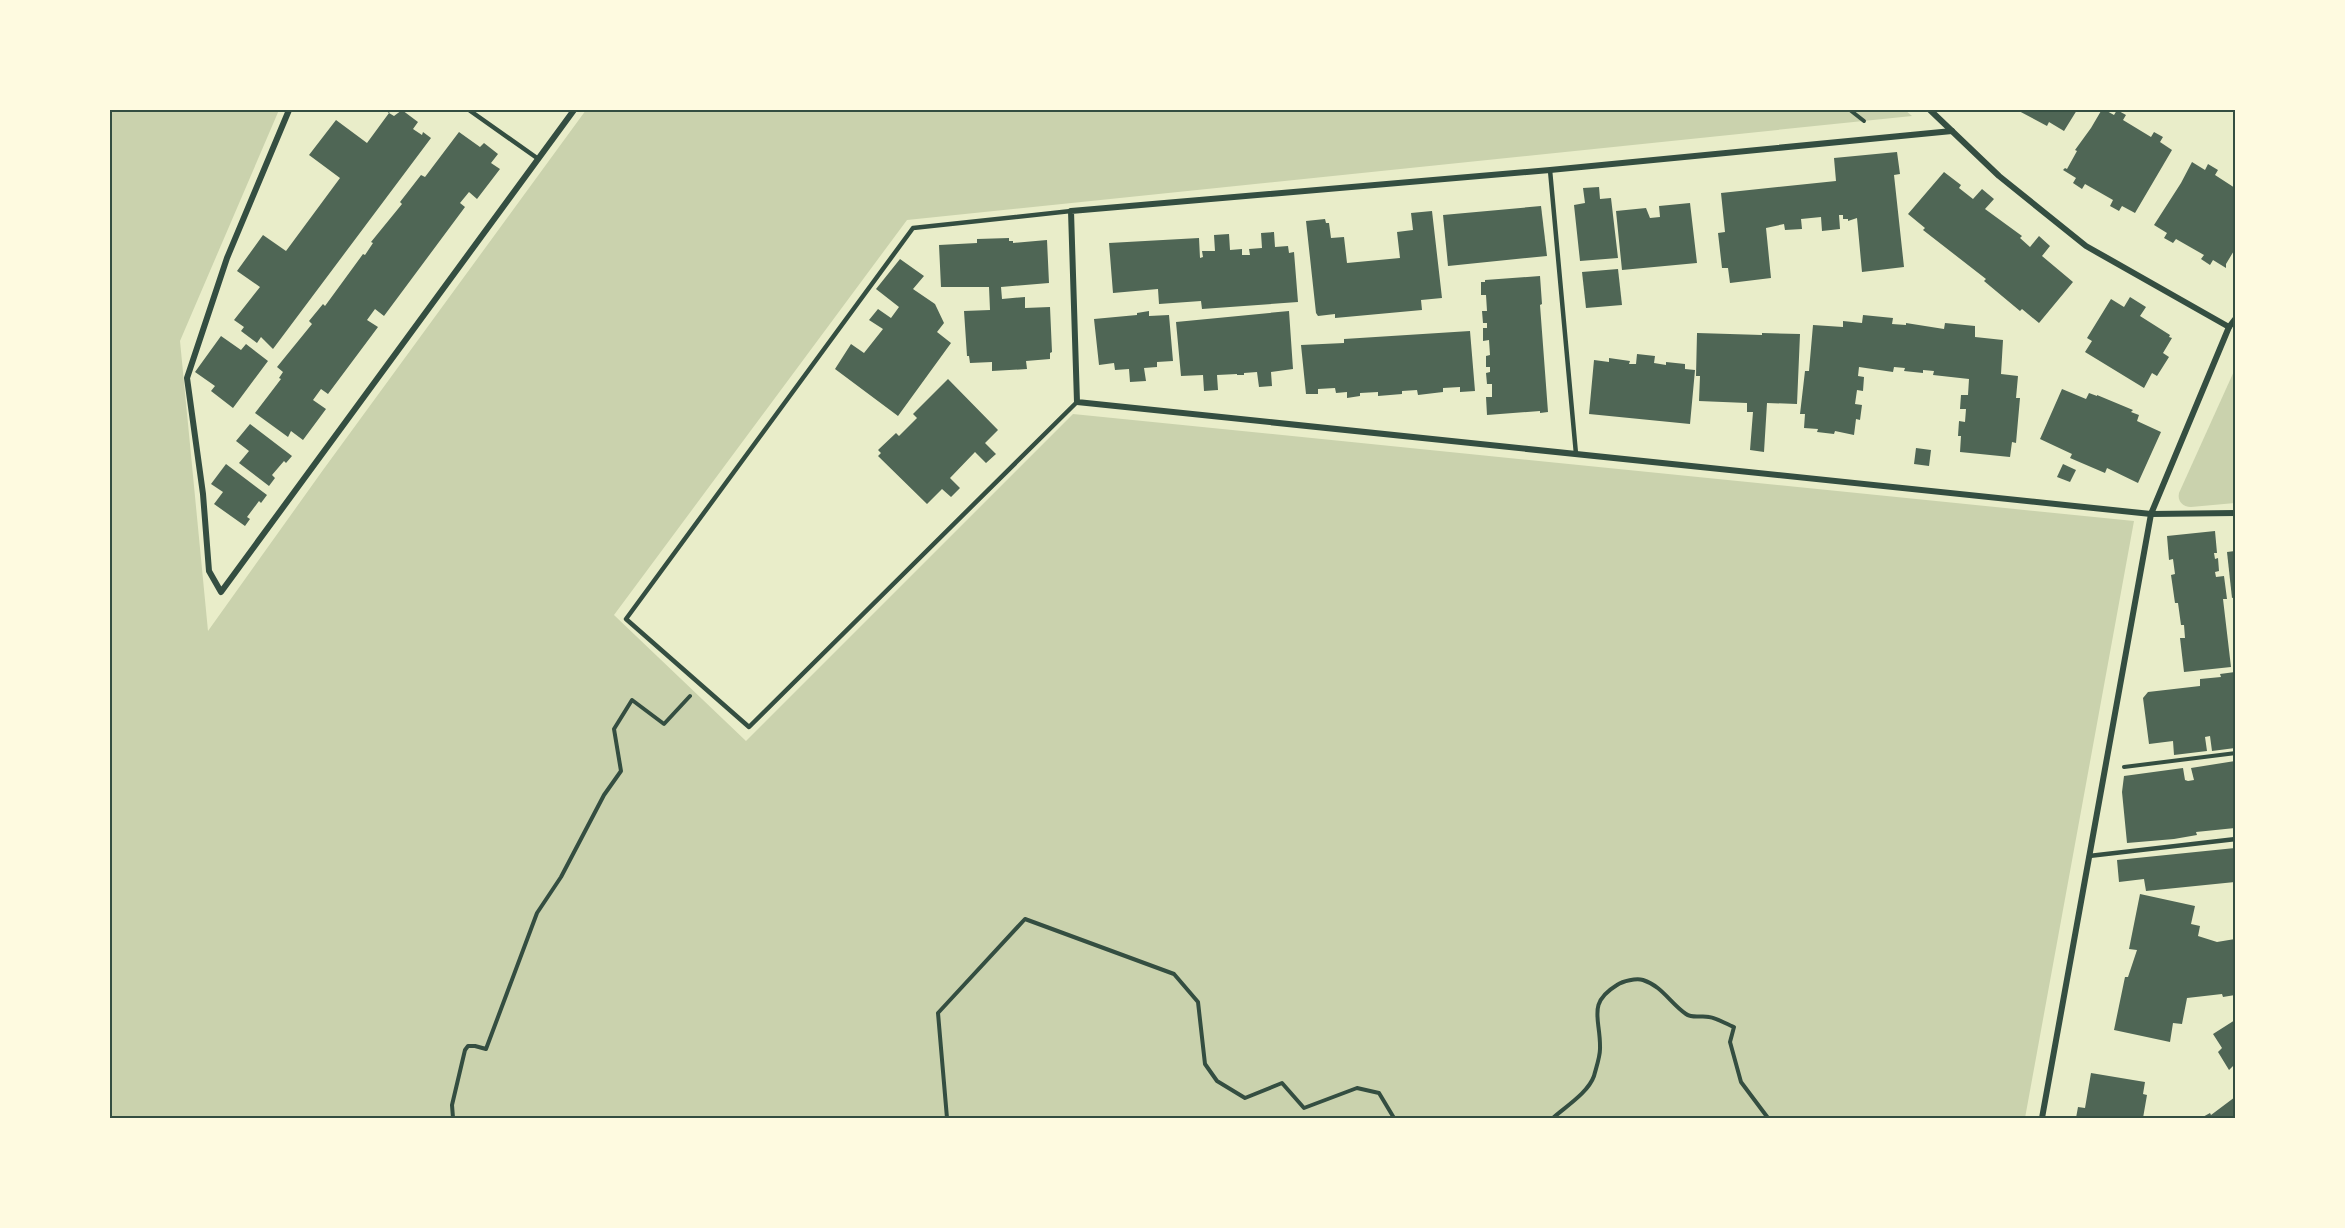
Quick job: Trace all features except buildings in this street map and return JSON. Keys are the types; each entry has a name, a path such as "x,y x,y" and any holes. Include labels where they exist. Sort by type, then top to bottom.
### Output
{"street":[{"path":"289,110 226,258 187,378 203,494 210,571 221,592 574,110"},
{"path":"1930,110 1999,176 2086,246 2229,327"},
{"path":"1952,131 1550,170 1071,211 1077,402 2151,514 2235,513"},
{"path":"2042,1119 2151,514 2229,327 2235,318"}],"lane":[{"path":"469,110 537,158"},
{"path":"1550,170 1576,454"},
{"path":"1071,211 913,228 626,619 749,728 1077,402"},
{"path":"2090,856 2235,839"}],"path":[{"path":"453,1119 452,1105 465,1050 475,1046 486,1049 537,913 561,877 604,795 621,771 614,729 632,700 664,724 700,684"},
{"path":"2105,769 2235,753"},
{"path":"947,1119 938,1013 1026,919 1174,974 1198,1002 1205,1064 1217,1081 1245,1098 1282,1083 1304,1108 1357,1088 1379,1094 1394,1119"},
{"path":"1553,1119 1586,1088 1593,1078 1600,1050 1597,1023 1598,1002 1606,991 1621,982 1640,979 1663,992 1687,1014 1694,1017 1709,1017 1734,1027 1730,1042 1741,1082 1768,1119"}],"green space":[{"path":"110,110 279,110 180,341 208,631 586,110 1905,110 1912,116 907,220 614,615 746,741 1073,414 2134,521 2025,1118 110,1118"},
{"path":"2235,369 2235,503 2185,506 2180,501 2179,493"}]}
